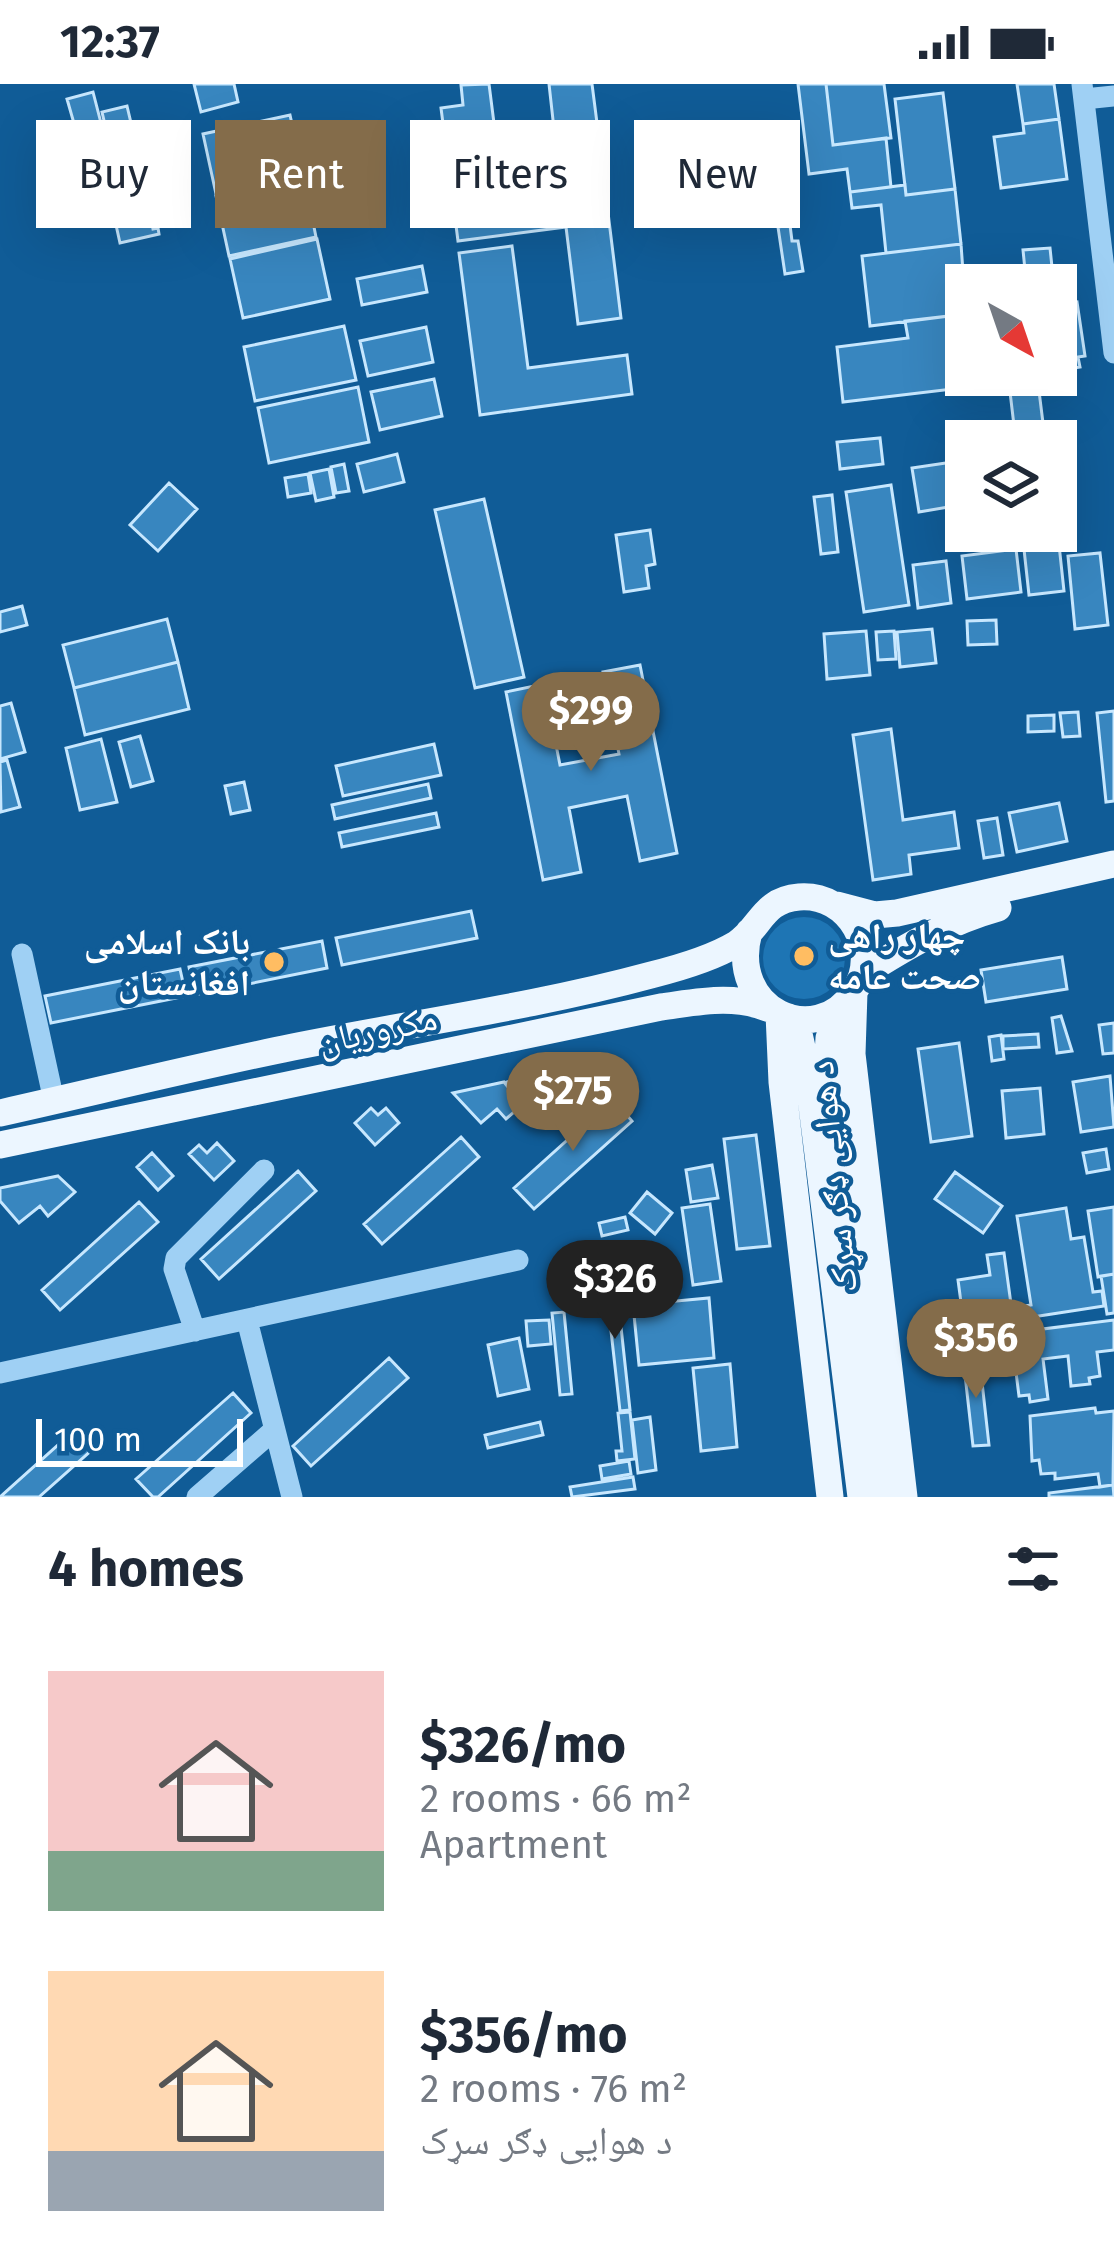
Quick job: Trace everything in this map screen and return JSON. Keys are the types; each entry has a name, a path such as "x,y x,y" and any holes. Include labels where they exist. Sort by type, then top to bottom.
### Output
{"main road":[{"path":"0,1113 650,975 739,943 770,907 785,900 818,898 875,915 897,913 1114,864"},
{"path":"779,1013 826,1015 904,946 967,917 1114,878"},
{"path":"833,904 849,916 865,953 829,1038 827,1070 883,1497"},
{"path":"748,932 745,974 754,994 799,1034 808,1074 861,1497"},
{"name":"د هوایی ډګر سړک","path":"853,990 853,1054 904,1497"},
{"name":"مکروریان","path":"0,1145 661,1007 746,1000 779,1013"},
{"name":"د هوایی ډګر سړک","path":"779,1013 782,1082 830,1497"}],"street":[{"path":"1114,96 1083,92 1108,260 1114,353"},
{"path":"22,954 54,1101"},
{"path":"195,1331 174,1269 176,1258 264,1169"},
{"path":"0,1373 518,1260"},
{"path":"247,1320 292,1497"},
{"path":"197,1497 274,1430"}],"shaded area":[{"path":"804,917 833,929 845,958 833,987 804,999 775,987 763,958 775,929"}],"building":[{"path":"194,84 234,84 238,102 201,112"},
{"path":"489,84 494,120 443,120 441,108 463,105 461,85"},
{"path":"549,84 592,84 597,120 553,120"},
{"path":"798,84 826,84 833,145 886,138 891,187 850,192 847,169 809,174"},
{"path":"826,84 884,84 891,138 833,145"},
{"path":"1017,84 1054,84 1059,119 1023,124"},
{"path":"93,92 100,120 73,120 67,99"},
{"path":"943,93 955,189 906,195 895,99"},
{"path":"127,106 130,120 104,120 102,112"},
{"path":"1059,119 1067,179 1001,188 994,137 1024,133 1023,124"},
{"path":"215,131 215,189 203,134"},
{"path":"905,185 906,195 955,189 961,244 886,253 881,205 852,208 850,192"},
{"path":"117,228 158,228 159,234 120,243"},
{"path":"223,228 314,228 316,237 229,256"},
{"path":"456,228 558,228 458,241"},
{"path":"566,228 610,228 621,318 578,324"},
{"path":"778,228 790,228 792,241 798,241 803,271 785,274"},
{"path":"317,239 330,299 243,318 230,259"},
{"path":"961,244 962,264 945,264 945,317 870,326 862,256"},
{"path":"512,246 528,368 627,355 632,394 480,415 459,253"},
{"path":"1050,248 1052,264 1024,264 1023,250"},
{"path":"422,266 427,292 362,305 357,279"},
{"path":"1077,302 1085,356 1078,357 1077,368"},
{"path":"945,316 945,390 843,402 837,347 908,338 905,321"},
{"path":"344,326 356,380 255,401 244,347"},
{"path":"426,327 433,362 368,376 360,341"},
{"path":"434,379 442,416 380,430 371,392"},
{"path":"358,387 369,442 269,463 258,408"},
{"path":"1010,396 1040,396 1043,420 1013,420"},
{"path":"880,438 883,464 840,469 837,442"},
{"path":"397,454 404,482 364,492 357,464"},
{"path":"945,463 945,508 919,512 912,468"},
{"path":"344,464 349,491 336,493 331,467"},
{"path":"329,469 334,497 316,501 310,473"},
{"path":"308,474 311,493 288,497 285,478"},
{"path":"169,483 197,509 158,551 130,525"},
{"path":"891,485 909,605 864,612 846,492"},
{"path":"832,495 838,552 821,554 814,497"},
{"path":"484,499 524,677 475,688 435,510"},
{"path":"650,530 655,564 646,566 649,588 624,592 616,535"},
{"path":"1016,552 1021,592 967,599 962,556"},
{"path":"1024,552 1060,552 1064,591 1029,595"},
{"path":"1100,553 1108,625 1075,629 1068,556"},
{"path":"946,561 951,603 918,608 913,565"},
{"path":"22,606 27,625 0,632 0,612"},
{"path":"167,619 178,662 74,688 63,645"},
{"path":"996,620 997,644 968,645 967,621"},
{"path":"932,629 936,663 900,667 897,632"},
{"path":"866,631 870,675 827,679 824,634"},
{"path":"894,631 896,659 878,660 876,632"},
{"path":"178,662 189,709 85,735 74,688"},
{"path":"640,665 677,853 640,861 627,796 569,808 581,872 543,880 506,692 544,684 560,765 619,754 603,672"},
{"path":"11,703 25,752 0,759 0,706"},
{"path":"1114,711 1114,801 1106,802 1097,713"},
{"path":"1078,712 1080,736 1063,737 1060,713"},
{"path":"1054,715 1054,731 1028,732 1028,716"},
{"path":"891,729 903,820 954,812 959,848 909,855 911,874 873,880 853,735"},
{"path":"140,736 153,781 131,787 119,742"},
{"path":"101,739 117,802 80,810 66,748"},
{"path":"434,744 441,775 343,796 336,766"},
{"path":"7,760 20,807 1,812 0,762"},
{"path":"244,782 250,810 231,814 225,786"},
{"path":"428,784 431,798 335,819 332,805"},
{"path":"1059,803 1067,841 1017,852 1009,813"},
{"path":"436,813 439,827 342,847 339,833"},
{"path":"997,818 1003,855 984,858 978,821"},
{"path":"471,911 477,938 342,965 336,938"},
{"path":"322,941 327,968 194,995 189,967"},
{"path":"1062,957 1067,989 986,1002 981,970"},
{"path":"180,969 186,996 51,1023 45,996"},
{"path":"1061,1016 1072,1051 1057,1053 1052,1018"},
{"path":"1114,1023 1114,1053 1103,1054 1099,1025"},
{"path":"1038,1034 1039,1047 1003,1049 1003,1036"},
{"path":"1001,1035 1004,1059 992,1061 989,1037"},
{"path":"959,1043 972,1136 931,1142 918,1049"},
{"path":"532,1075 551,1097 534,1112 507,1082"},
{"path":"1110,1076 1114,1127 1081,1132 1073,1082"},
{"path":"504,1082 522,1105 506,1119 497,1109 481,1123 453,1093"},
{"path":"1040,1088 1044,1134 1006,1138 1002,1091"},
{"path":"613,1099 632,1121 534,1209 514,1188"},
{"path":"371,1108 378,1115 386,1108 399,1123 375,1145 355,1123"},
{"path":"756,1135 770,1246 737,1249 724,1139"},
{"path":"461,1137 479,1157 382,1244 364,1224"},
{"path":"217,1143 234,1161 214,1180 189,1154 199,1145 207,1153"},
{"path":"1106,1149 1109,1169 1087,1173 1083,1153"},
{"path":"152,1153 173,1176 158,1190 137,1167"},
{"path":"712,1165 718,1198 691,1202 686,1170"},
{"path":"298,1171 316,1191 219,1279 201,1259"},
{"path":"955,1172 1002,1206 983,1233 935,1199"},
{"path":"58,1176 75,1192 48,1216 40,1206 19,1223 0,1201 0,1188"},
{"path":"647,1192 672,1213 655,1234 630,1213"},
{"path":"139,1202 158,1222 60,1310 42,1290"},
{"path":"710,1204 721,1281 693,1285 682,1208"},
{"path":"1114,1207 1114,1274 1098,1277 1088,1211"},
{"path":"1066,1208 1071,1239 1084,1237 1093,1292 1102,1291 1104,1306 1026,1318 1024,1306 1031,1305 1017,1216"},
{"path":"625,1217 628,1230 602,1236 599,1223"},
{"path":"1004,1253 1011,1304 962,1310 958,1280 990,1275 987,1255"},
{"path":"1114,1274 1114,1313 1107,1314 1101,1276"},
{"path":"617,1290 630,1410 620,1411 608,1304 591,1306 590,1293"},
{"path":"709,1298 714,1358 639,1365 633,1305"},
{"path":"564,1312 572,1394 560,1395 552,1313"},
{"path":"549,1320 551,1344 528,1346 526,1321"},
{"path":"1114,1320 1114,1350 1097,1352 1100,1376 1089,1378 1090,1384 1071,1386 1068,1356 1043,1359 1048,1399 1030,1402 1029,1395 1019,1396 1011,1333"},
{"path":"519,1338 529,1389 498,1396 488,1345"},
{"path":"979,1355 989,1445 973,1446 963,1357"},
{"path":"389,1358 408,1378 311,1466 293,1446"},
{"path":"730,1364 737,1447 701,1451 693,1368"},
{"path":"233,1393 251,1413 153,1497 136,1479"},
{"path":"1095,1408 1096,1413 1114,1411 1113,1485 1100,1487 1098,1474 1055,1479 1055,1473 1041,1474 1039,1460 1032,1461 1030,1416"},
{"path":"630,1412 635,1459 617,1461 616,1451 622,1451 618,1413"},
{"path":"650,1417 656,1470 638,1473 632,1420"},
{"path":"540,1422 543,1435 488,1448 485,1435"},
{"path":"77,1428 94,1448 39,1497 0,1497"},
{"path":"629,1461 631,1474 602,1479 600,1466"},
{"path":"633,1477 635,1489 572,1497 570,1487"},
{"path":"1113,1485 1114,1497 1049,1497 1049,1493"}],"place":[{"name":"چهار راهی صحت عامه","path":"804,956"},
{"name":"بانک اسلامی افغانستان","path":"274,962"}]}
